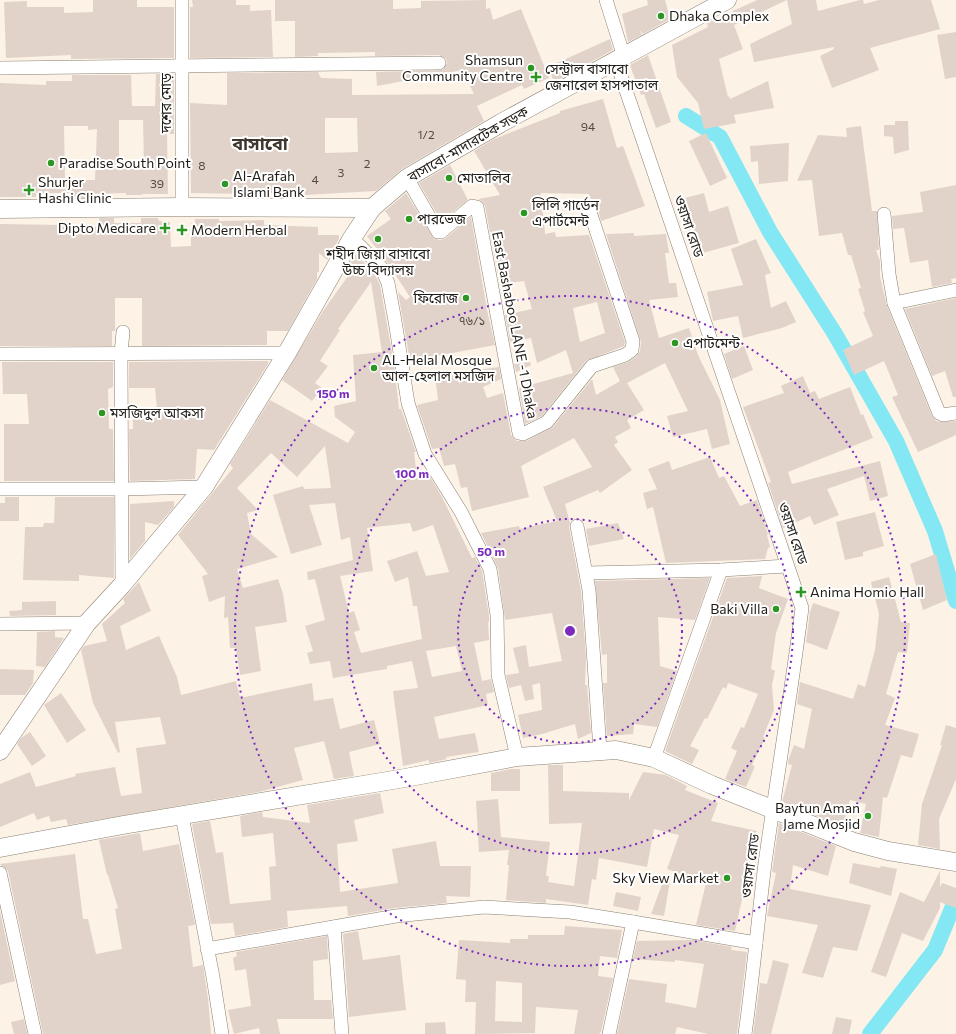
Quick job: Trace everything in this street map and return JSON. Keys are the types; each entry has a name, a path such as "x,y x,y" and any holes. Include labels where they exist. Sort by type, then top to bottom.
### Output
{"street":[{"name":"দশের মোড়","path":"182,0 182,207"},
{"name":"ওয়াসা রোড","path":"606,0 620,59 802,608 791,697 781,750 766,862 745,1034"},
{"name":"বাসাবো-মাদারটেক সড়ক","path":"0,751 87,623 122,585 204,487 287,353 352,238 372,208 407,178 501,123 727,0"},
{"path":"0,68 439,64"},
{"name":"East Bashaboo LANE -1 Dhaka","path":"407,178 438,232 442,232 475,205 519,433 523,434 547,422 592,366 625,355 632,350 633,341 589,209"},
{"path":"0,210 182,207 372,208"},
{"path":"884,214 888,274 894,303 939,412 943,415 956,413"},
{"path":"352,238 381,267 388,283 408,403 425,454 461,512 490,569 497,615 498,675 517,757"},
{"path":"894,303 956,290"},
{"path":"122,585 121,353 123,332"},
{"path":"0,354 287,353"},
{"path":"0,489 122,490 204,487"},
{"path":"577,526 590,590 600,750"},
{"path":"586,573 721,570 787,566"},
{"path":"654,758 721,570"},
{"path":"0,624 87,623"},
{"path":"0,848 123,825 405,778 517,757 616,750 654,758 712,785 861,844 888,851 956,862"},
{"path":"182,816 222,1034"},
{"path":"0,872 34,1034"},
{"path":"207,949 396,916 484,907 570,912 756,943"},
{"path":"609,1034 633,922"},
{"path":"334,927 342,1034"}],"building":[{"path":"93,0 137,0 137,7 174,7 174,58 71,59 71,55 6,58 4,2 27,1 27,7 64,7 64,13 93,12"},
{"path":"192,0 236,0 236,5 250,5 250,11 271,10 273,57 190,58 190,7 193,7"},
{"path":"275,0 393,0 393,9 421,8 421,1 486,0 486,9 490,8 493,20 521,9 549,78 524,89 522,85 477,106 484,121 402,169 376,191 305,195 305,192 246,194 191,193 190,103 227,105 227,73 318,72 321,78 352,79 352,95 474,94 462,70 377,86 376,72 443,70 447,63 446,59 439,55 375,56 375,52 318,53 318,56 295,57 295,21 275,21","holes":["325,118 357,118 358,152 325,153"]},
{"path":"647,0 665,0 670,19 643,34 639,29 642,35 628,42 622,14 648,5"},
{"path":"757,0 787,0 734,25 743,49 719,59 728,97 729,96 730,99 768,81 774,108 734,115 736,123 704,129 698,103 677,77 672,45 708,27 707,23"},
{"path":"787,0 816,0 818,11 860,0 863,0 864,4 879,0 931,0 940,29 870,48 879,70 832,88 820,56 834,49 834,47 754,62 750,44 792,24"},
{"path":"956,32 956,77 945,79 937,35"},
{"path":"610,39 613,50 554,82 548,67"},
{"path":"648,55 671,122 656,128 644,94 641,95 630,65"},
{"path":"156,74 174,74 174,134 167,134 168,194 87,194 86,198 71,198 71,193 36,193 36,197 0,197 0,83 46,85 46,81 72,81 72,75 131,75 132,106 155,106","holes":["119,120 143,120 144,164 119,164","64,126 88,126 88,130 97,129 95,180 65,180"]},
{"path":"603,99 617,148 623,146 645,206 601,221 597,206 592,202 589,194 541,193 545,234 555,232 556,237 589,235 625,342 624,346 586,361 542,416 525,424 519,388 573,373 566,350 537,363 531,338 510,342 505,315 532,309 524,281 500,284 485,206 482,201 478,199 500,195 474,151 494,139 560,113 560,111","holes":["597,302 605,333 580,342 573,308"]},
{"path":"895,121 908,121 909,150 894,154 893,137 884,136 884,125 895,125"},
{"path":"861,126 872,211 877,211 879,250 876,250 880,261 880,277 887,306 932,416 936,421 940,422 956,421 956,435 918,452 892,397 898,395 884,361 854,375 843,350 873,336 863,312 865,311 858,289 861,288 851,255 848,255 842,233 819,236 812,180 797,181 818,135 847,137 846,128"},
{"path":"706,133 727,178 710,186 689,141"},
{"path":"789,143 788,181 759,184 758,161 751,162 750,146"},
{"path":"450,165 468,200 441,221 419,183"},
{"path":"956,185 956,278 951,279 952,283 932,287 928,260 910,263 904,228 893,229 892,216 923,212 920,192"},
{"path":"406,193 434,239 441,240 446,238 471,217 487,310 495,345 410,361 398,292 406,300 410,297 387,262 367,236 391,219 385,211"},
{"path":"704,193 709,212 728,206 739,243 695,255 681,199"},
{"path":"99,218 114,218 114,223 141,223 141,218 158,218 159,221 170,222 171,247 191,246 191,223 195,223 195,219 219,219 219,221 264,220 264,225 318,227 318,235 339,235 339,239 327,260 319,253 319,272 317,272 317,279 288,331 267,331 267,345 142,346 142,298 115,298 115,331 112,331 112,346 0,346 0,224 64,225 64,228 100,227"},
{"path":"634,233 634,236 666,234 669,253 665,253 669,283 676,283 678,297 649,300 659,338 689,328 698,355 720,400 730,444 712,449 707,429 673,437 667,416 688,411 665,363 627,383 644,410 627,420 631,428 615,437 618,442 614,445 632,470 600,493 598,490 565,504 570,523 569,527 581,591 586,659 585,685 587,685 591,733 578,739 575,724 523,738 518,715 542,710 540,683 532,685 534,699 525,701 521,685 509,688 506,675 519,673 513,648 526,645 529,667 562,661 552,613 505,620 498,568 481,533 519,526 520,529 557,521 543,487 592,467 574,438 521,466 529,497 472,511 467,487 461,488 455,464 444,466 439,448 432,449 417,405 438,400 435,376 499,367 501,379 483,387 487,398 503,393 511,435 517,441 526,441 553,427 592,379 596,395 620,381 613,367 628,362 637,356 640,351 641,342 606,234"},
{"path":"756,239 771,273 765,275 771,308 786,301 796,322 782,328 743,338 738,316 713,321 707,292 743,285 731,249"},
{"path":"355,254 374,272 380,285 394,364 399,409 401,409 416,452 414,452 417,478 429,475 441,495 472,558 475,557 482,571 489,616 489,640 474,643 482,681 491,679 494,692 486,694 488,705 434,717 439,739 475,733 479,752 446,757 447,759 429,763 429,760 403,766 393,691 418,688 412,661 387,666 387,669 333,678 330,661 310,664 307,653 313,651 305,626 325,620 315,579 308,580 307,572 353,560 350,537 341,540 335,503 309,505 322,545 291,554 273,495 303,486 304,489 331,488 325,446 297,477 271,453 237,488 258,510 247,513 251,534 278,557 237,569 243,588 278,579 283,594 287,622 255,627 261,671 240,675 236,648 230,648 228,617 224,618 225,596 209,602 202,576 208,574 178,535 233,468 230,464 270,400 348,443 355,432 335,417 334,406 356,401 353,355 382,352 371,282 338,329 340,330 320,361 328,366 315,383 322,388 312,401 282,380 323,311 351,272 345,272","holes":["410,523 413,532 433,525 449,572 426,576 417,551 387,561 395,582 408,577 413,606 417,606 422,639 361,653 354,632 360,630 354,611 349,613 340,576 373,571 367,528","456,646 462,671 432,677 426,651"]},
{"path":"956,298 956,397 953,397 945,371 932,376 905,309"},
{"path":"744,346 753,370 732,379 724,354"},
{"path":"268,361 268,364 214,450 197,449 195,479 130,481 129,429 133,429 133,410 157,410 155,388 129,388 129,362"},
{"path":"2,362 113,362 113,387 108,389 109,429 113,429 114,481 4,481 4,424 29,424 27,394 3,394"},
{"path":"530,362 531,365 516,372 514,364"},
{"path":"803,376 810,393 815,391 819,399 850,387 861,415 863,414 873,438 788,472 792,484 880,461 888,496 870,501 864,476 827,489 839,515 814,525 810,516 783,528 768,483 771,482 743,407 784,393 781,386"},
{"path":"710,457 719,478 724,476 740,506 757,500 768,534 770,547 768,548 765,559 666,563 653,507 647,509 643,493 657,489 648,469 669,461 672,470"},
{"path":"5,497 19,497 19,521 0,521 0,503 5,503"},
{"path":"55,497 114,497 114,578 79,575 79,581 23,580 25,527 43,527 44,523 54,523"},
{"path":"174,501 174,507 158,525 145,522 145,541 130,559 130,504"},
{"path":"875,512 884,546 863,552 863,556 845,560 836,522"},
{"path":"618,523 624,539 589,546 586,529"},
{"path":"936,554 947,600 923,610 910,564"},
{"path":"762,576 759,588 788,599 776,633 771,669 775,671 772,685 774,710 763,737 765,738 752,765 755,766 746,787 725,779 737,751 731,748 741,727 744,728 758,694 728,683 726,689 723,687 707,719 705,718 690,746 699,750 692,764 665,751 727,578"},
{"path":"889,577 901,622 910,623 907,653 898,652 886,694 895,698 885,725 919,734 912,758 901,755 887,798 883,797 879,837 860,833 866,804 850,800 842,826 782,802 792,765 788,764 788,761 794,745 804,749 812,709 797,704 800,682 853,699 858,684 865,687 875,650 879,614 871,582"},
{"path":"710,578 695,620 658,617 660,666 677,671 657,727 634,724 633,734 607,736 603,683 607,683 607,654 602,655 595,581"},
{"path":"139,582 151,611 120,626 126,650 159,636 177,677 181,695 236,681 240,698 312,683 314,701 333,698 340,729 374,720 380,744 349,752 354,776 334,779 324,741 294,748 303,780 259,792 68,825 66,819 51,822 49,816 37,820 34,813 0,827 0,784 30,772 36,787 76,776 75,774 115,767 121,796 142,793 136,748 166,744 160,717 115,722 120,752 118,753 93,703 81,650 84,646 107,641 102,624 125,603 123,599"},
{"path":"56,601 56,615 10,616 9,611 22,610 22,602"},
{"path":"813,603 840,612 827,650 806,642 810,612"},
{"path":"55,631 55,637 64,638 45,667 36,666 37,632"},
{"path":"0,669 34,670 33,683 25,695 0,695"},
{"path":"61,693 86,730 67,743 44,705"},
{"path":"946,725 956,728 956,779 939,819 940,849 918,845 922,804 942,745 940,745"},
{"path":"30,732 46,756 32,766 17,744 21,738"},
{"path":"548,765 563,765 563,791 629,793 629,800 643,772 666,775 687,786 685,790 718,803 711,821 757,831 735,931 696,925 706,883 667,869 679,835 654,829 647,867 599,858 596,880 592,879 588,905 546,899 546,903 506,900 509,850 479,852 476,801 498,799 501,837 550,842 546,876 549,876 548,882 574,886 582,823 549,824"},
{"path":"511,769 520,769 520,791 491,791 491,773"},
{"path":"380,793 384,813 354,820 358,841 337,844 340,892 398,883 392,849 436,841 440,866 471,866 470,897 446,896 447,903 395,908 348,916 347,906 287,911 288,927 235,936 233,923 211,924 192,824 210,821 216,853 223,852 230,904 271,900 269,867 276,866 273,833 242,837 240,816 262,812 263,817 310,823 307,805"},
{"path":"779,823 836,846 828,876 793,865 790,889 871,905 857,951 833,947 823,978 802,973 818,925 767,916 776,873 772,872"},
{"path":"140,833 143,851 179,844 195,925 188,926 193,967 203,965 211,1034 43,1034 8,871 0,864 75,854 83,919 88,919 96,954 122,949 115,909 118,908 107,875 99,840"},
{"path":"853,863 880,868 881,866 897,869 891,896 849,883"},
{"path":"940,871 940,887 942,883 956,888 956,908 940,902 940,908 923,941 902,933 886,977 871,972 900,892 924,902"},
{"path":"664,879 670,881 664,916 651,914"},
{"path":"616,892 641,897 638,911 613,906"},
{"path":"0,911 15,981 0,985"},
{"path":"565,926 622,930 617,958 600,956 598,976 613,978 601,1032 599,1034 574,1034 578,1010 536,1007 535,1033 475,1034 476,1002 465,1002 466,980 456,979 459,940 510,943 510,939 528,939 528,935 564,935","holes":["496,981 522,983 522,1022 495,1021"]},
{"path":"358,931 363,960 400,955 406,1010 349,1017 343,934"},
{"path":"327,936 328,959 313,961 314,1000 331,1000 333,1019 277,1019 280,1034 260,1034 259,1028 234,1034 228,1010 251,1006 246,969 235,971 233,958 237,956 236,952"},
{"path":"693,940 732,947 731,950 747,952 737,1034 708,1034 677,1027 675,1034 617,1034 629,979 667,984 665,1002 696,1008 704,964 675,960 675,962 633,959 637,941"},
{"path":"773,960 789,964 771,1034 753,1034 760,983 767,984"},
{"path":"836,1017 852,1020 849,1034 832,1034"},
{"path":"24,1019 27,1034 14,1034 11,1022"},
{"path":"445,1022 446,1034 425,1034 425,1023"}],"waterway":[{"path":"686,116 720,137 770,232 835,334 896,441 935,531 956,601"},
{"path":"870,1034 935,950 956,899"}],"place":[{"name":"Dhaka Complex","path":"661,16"},
{"name":"Shamsun Community Centre","path":"531,68"},
{"name":"সেন্ট্রাল বাসাবো জেনারেল হাসপাতাল","path":"536,77"},
{"name":"Paradise South Point","path":"51,163"},
{"name":"মোতালিব","path":"449,178"},
{"name":"Al-Arafah Islami Bank","path":"225,184"},
{"name":"Shurjer Hashi Clinic","path":"29,190"},
{"name":"লিলি গার্ডেন এপার্টমেন্ট","path":"524,213"},
{"name":"পারভেজ","path":"409,219"},
{"name":"Dipto Medicare","path":"165,228"},
{"name":"Modern Herbal","path":"182,230"},
{"name":"শহীদ জিয়া বাসাবো উচ্চ বিদ্যালয়","path":"378,239"},
{"name":"ফিরোজ","path":"466,298"},
{"name":"এপাটমেন্ট","path":"675,343"},
{"name":"AL-Helal Mosque আল-হেলাল মসজিদ","path":"374,368"},
{"name":"মসজিদুল আকসা","path":"102,413"},
{"name":"Anima Homio Hall","path":"801,592"},
{"name":"Baki Villa","path":"776,609"},
{"name":"Baytun Aman Jame Mosjid","path":"868,816"},
{"name":"Sky View Market","path":"727,878"}],"district":[{"name":"বাসাবো","path":"260,144"}]}
